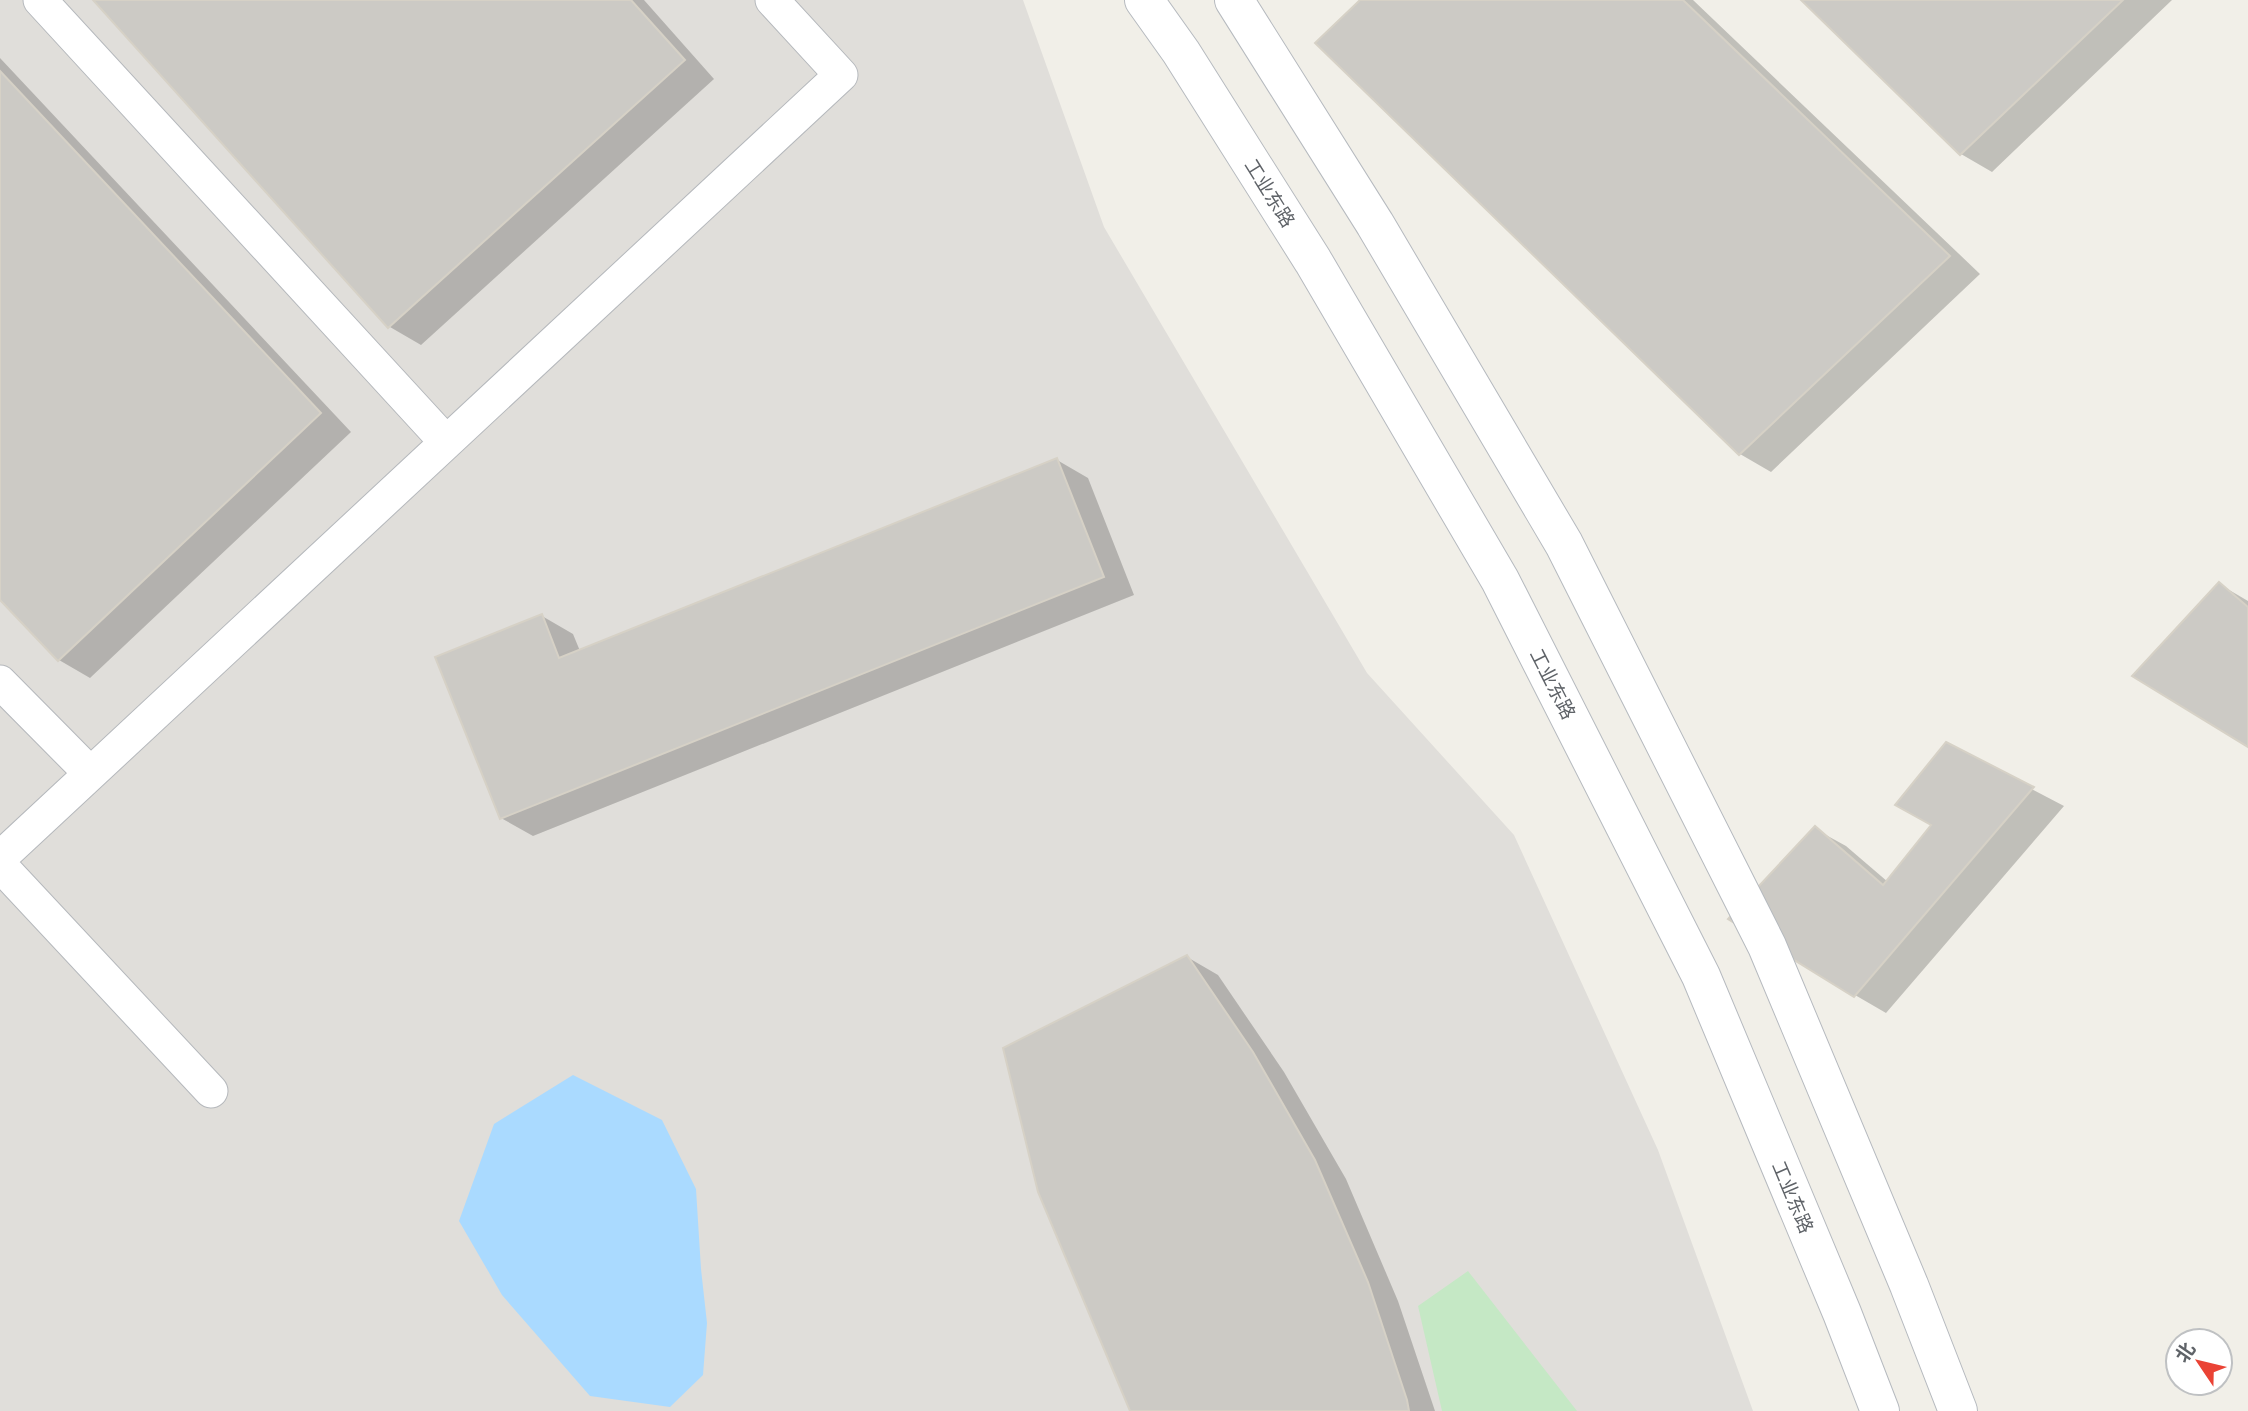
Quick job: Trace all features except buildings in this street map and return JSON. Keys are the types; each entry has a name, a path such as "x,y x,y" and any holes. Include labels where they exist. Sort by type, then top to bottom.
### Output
{"main road":[{"name":"工业东路","path":"1144,0 1181,52 1313,261 1500,580 1701,976 1842,1313 1880,1411"},
{"path":"1234,0 1376,224 1564,544 1767,946 1909,1285 1958,1411"}],"street":[{"path":"40,0 446,442"},
{"path":"0,858 841,75 772,0"},
{"path":"0,681 90,774"},
{"path":"0,865 211,1091"}],"shaded area":[{"path":"0,0 1023,0 1104,227 1367,673 1514,835 1658,1150 1753,1411 0,1411"}],"green space":[{"path":"1468,1271 1577,1411 1442,1411 1418,1306"}],"water":[{"path":"573,1075 662,1120 696,1189 707,1323 703,1375 670,1407 590,1396 502,1295 459,1221 494,1124"}]}
